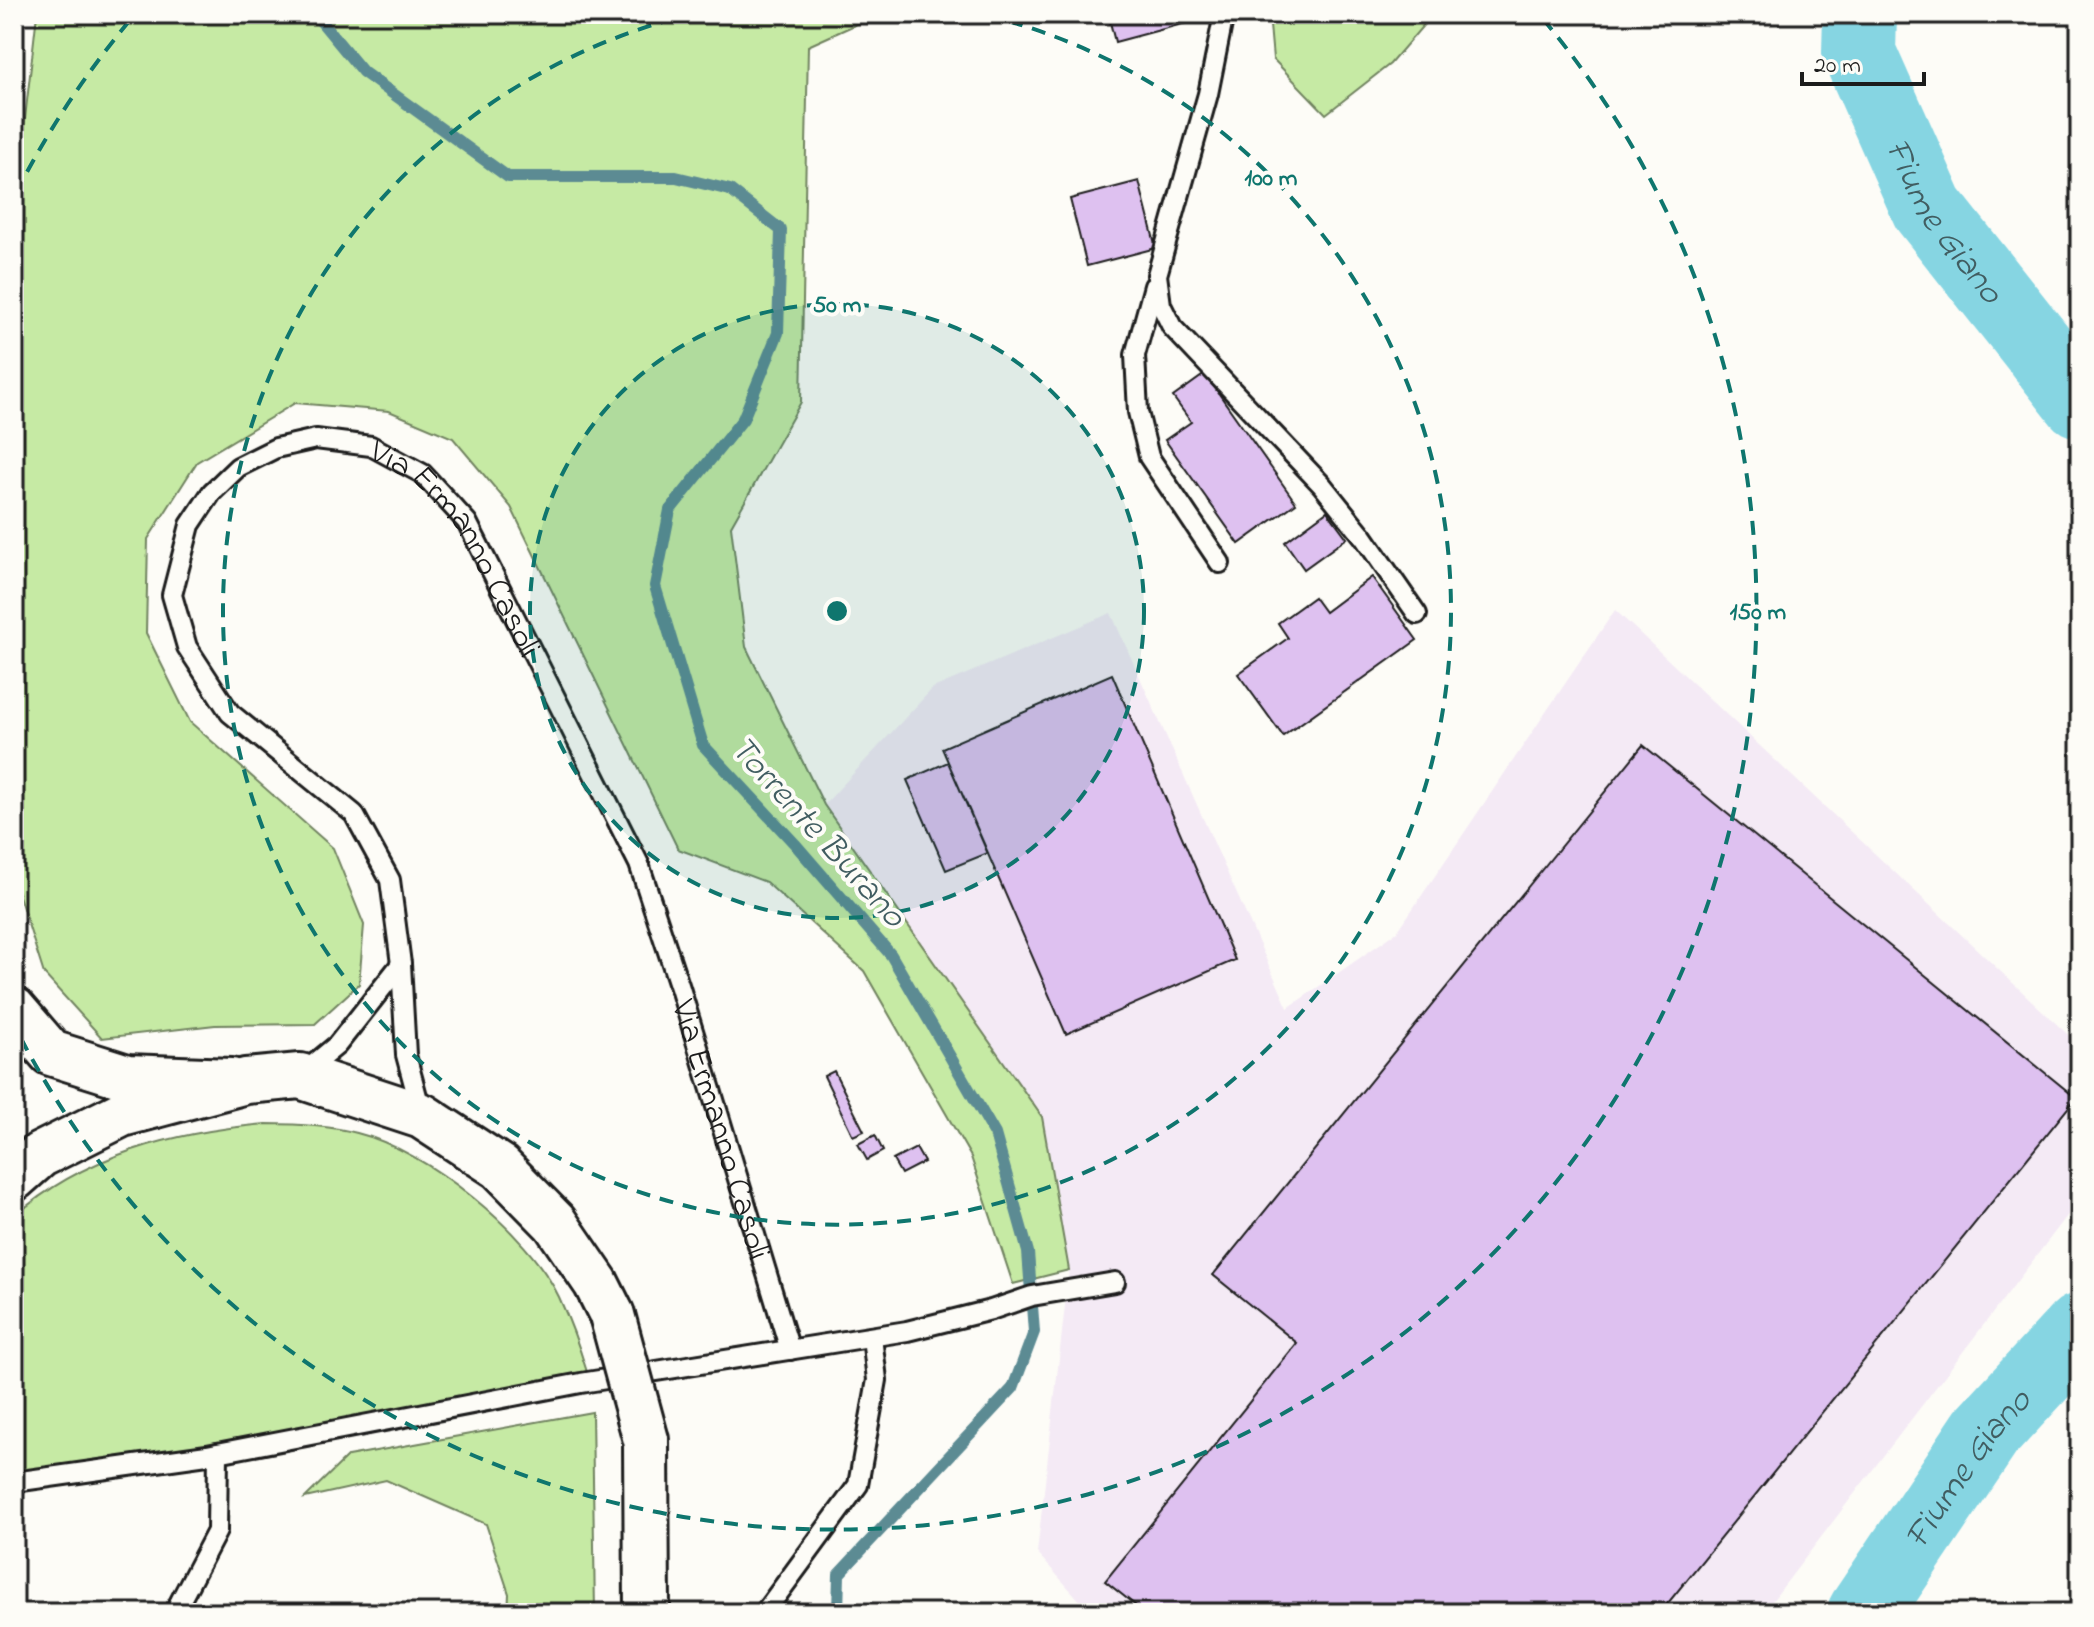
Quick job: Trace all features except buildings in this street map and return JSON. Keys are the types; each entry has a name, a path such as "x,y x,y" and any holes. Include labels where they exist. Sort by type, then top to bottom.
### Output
{"main road":[{"path":"14,1010 51,1053 127,1077 246,1081 300,1076 422,1116 500,1167 555,1223 596,1283 612,1315 646,1440 647,1613"},
{"path":"14,1178 40,1155 122,1114 246,1081"}],"lane":[{"path":"1220,563 1149,457 1138,412 1135,355 1208,94 1224,14"},
{"path":"1157,275 1161,305 1172,327 1322,485 1363,536 1417,614"},
{"name":"Via Ermanno Casoli","path":"422,1116 406,1055 401,964 390,880 354,814 230,713 187,647 172,595 190,525 212,492 238,467 276,448 316,439 371,446 423,474 467,522 639,864 790,1350"},
{"path":"300,1076 337,1045 401,964"},
{"path":"14,1482 218,1453 581,1383 872,1337 991,1310 1032,1296 1115,1282"},
{"path":"764,1613 858,1485 877,1380 872,1337"},
{"path":"174,1613 217,1531 218,1453"}],"shaded area":[{"path":"1615,610 2080,1046 2080,1199 1763,1613 1091,1613 1037,1553 1069,1270 1042,1117 824,805 933,688 1111,613 1288,1008 1397,932"}],"green space":[{"path":"37,14 879,14 808,46 801,402 731,526 746,647 824,805 1042,1117 1069,1270 1013,1284 971,1157 864,971 766,882 678,849 511,507 453,438 389,411 295,403 197,462 148,539 146,633 190,722 333,848 364,925 359,984 315,1024 215,1025 102,1038 44,974 14,880 14,214"},
{"path":"1269,14 1433,14 1390,64 1326,114 1273,59"},
{"path":"266,1124 334,1128 384,1142 443,1175 472,1197 524,1246 544,1272 563,1306 587,1372 281,1434 14,1473 14,1217 70,1177 132,1150 198,1133"},
{"path":"592,1412 595,1613 508,1613 509,1594 486,1524 386,1480 305,1498 348,1456"}],"waterway":[{"name":"Torrente Burano","path":"315,14 363,72 508,177 676,177 730,190 781,230 778,333 743,419 670,510 655,586 703,745 795,844 891,955 995,1134 1028,1252 1034,1332 1013,1388 839,1574 838,1613"},
{"name":"Fiume Giano","path":"1860,14 1859,53 1928,209 2080,401"},
{"name":"Fiume Giano","path":"1864,1613 1986,1432 2080,1330"}]}
